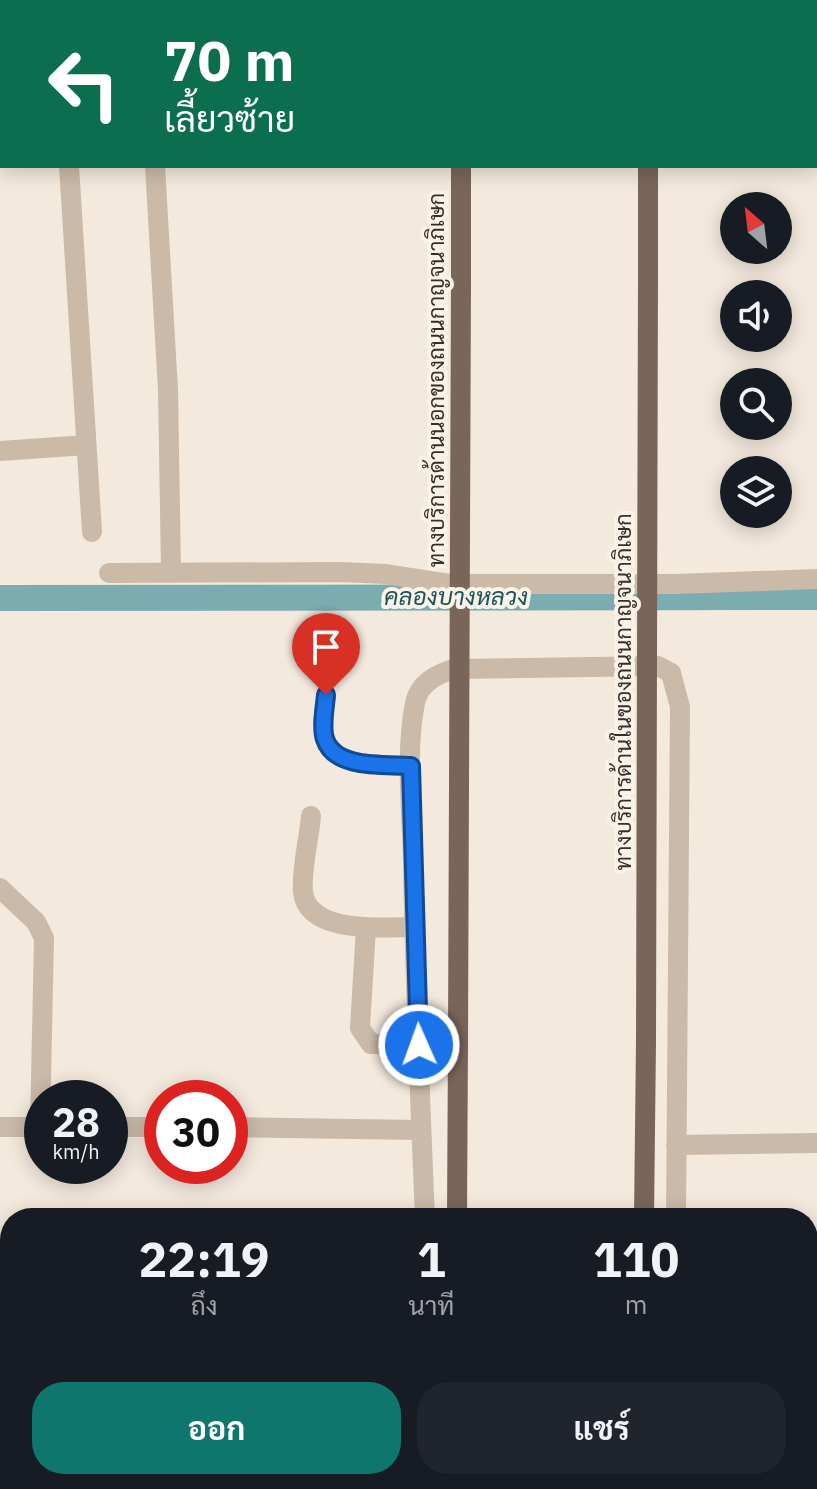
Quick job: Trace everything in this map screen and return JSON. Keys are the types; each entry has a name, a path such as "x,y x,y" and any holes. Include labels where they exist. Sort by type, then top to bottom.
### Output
{"main road":[{"name":"ทางบริการด้านนอกของถนนกาญจนาภิเษก","path":"457,1208 461,168"},
{"name":"ทางบริการด้านในของถนนกาญจนาภิเษก","path":"644,1208 648,168"}],"street":[{"path":"69,168 92,532"},
{"path":"155,168 168,390 171,570"},
{"path":"0,451 86,445"},
{"path":"109,573 171,570 371,573 449,584 676,584 817,579"},
{"path":"425,1208 411,766 415,702 420,690 434,676 453,669 658,666 671,673 680,707 676,1208"},
{"path":"326,695 324,739 333,752 346,760 411,766"},
{"path":"311,816 303,891 306,902 323,919 366,927 414,927"},
{"path":"0,888 36,922 44,938 42,1080"},
{"path":"366,927 360,1028 363,1036 371,1044 419,1045"},
{"path":"0,1127 24,1127"},
{"path":"248,1127 421,1130"},
{"path":"676,1145 817,1143"}],"waterway":[{"name":"คลองบางหลวง","path":"0,598 817,597"}],"route":[{"path":"326,695 324,739 333,752 346,760 411,766 419,1045"}]}
